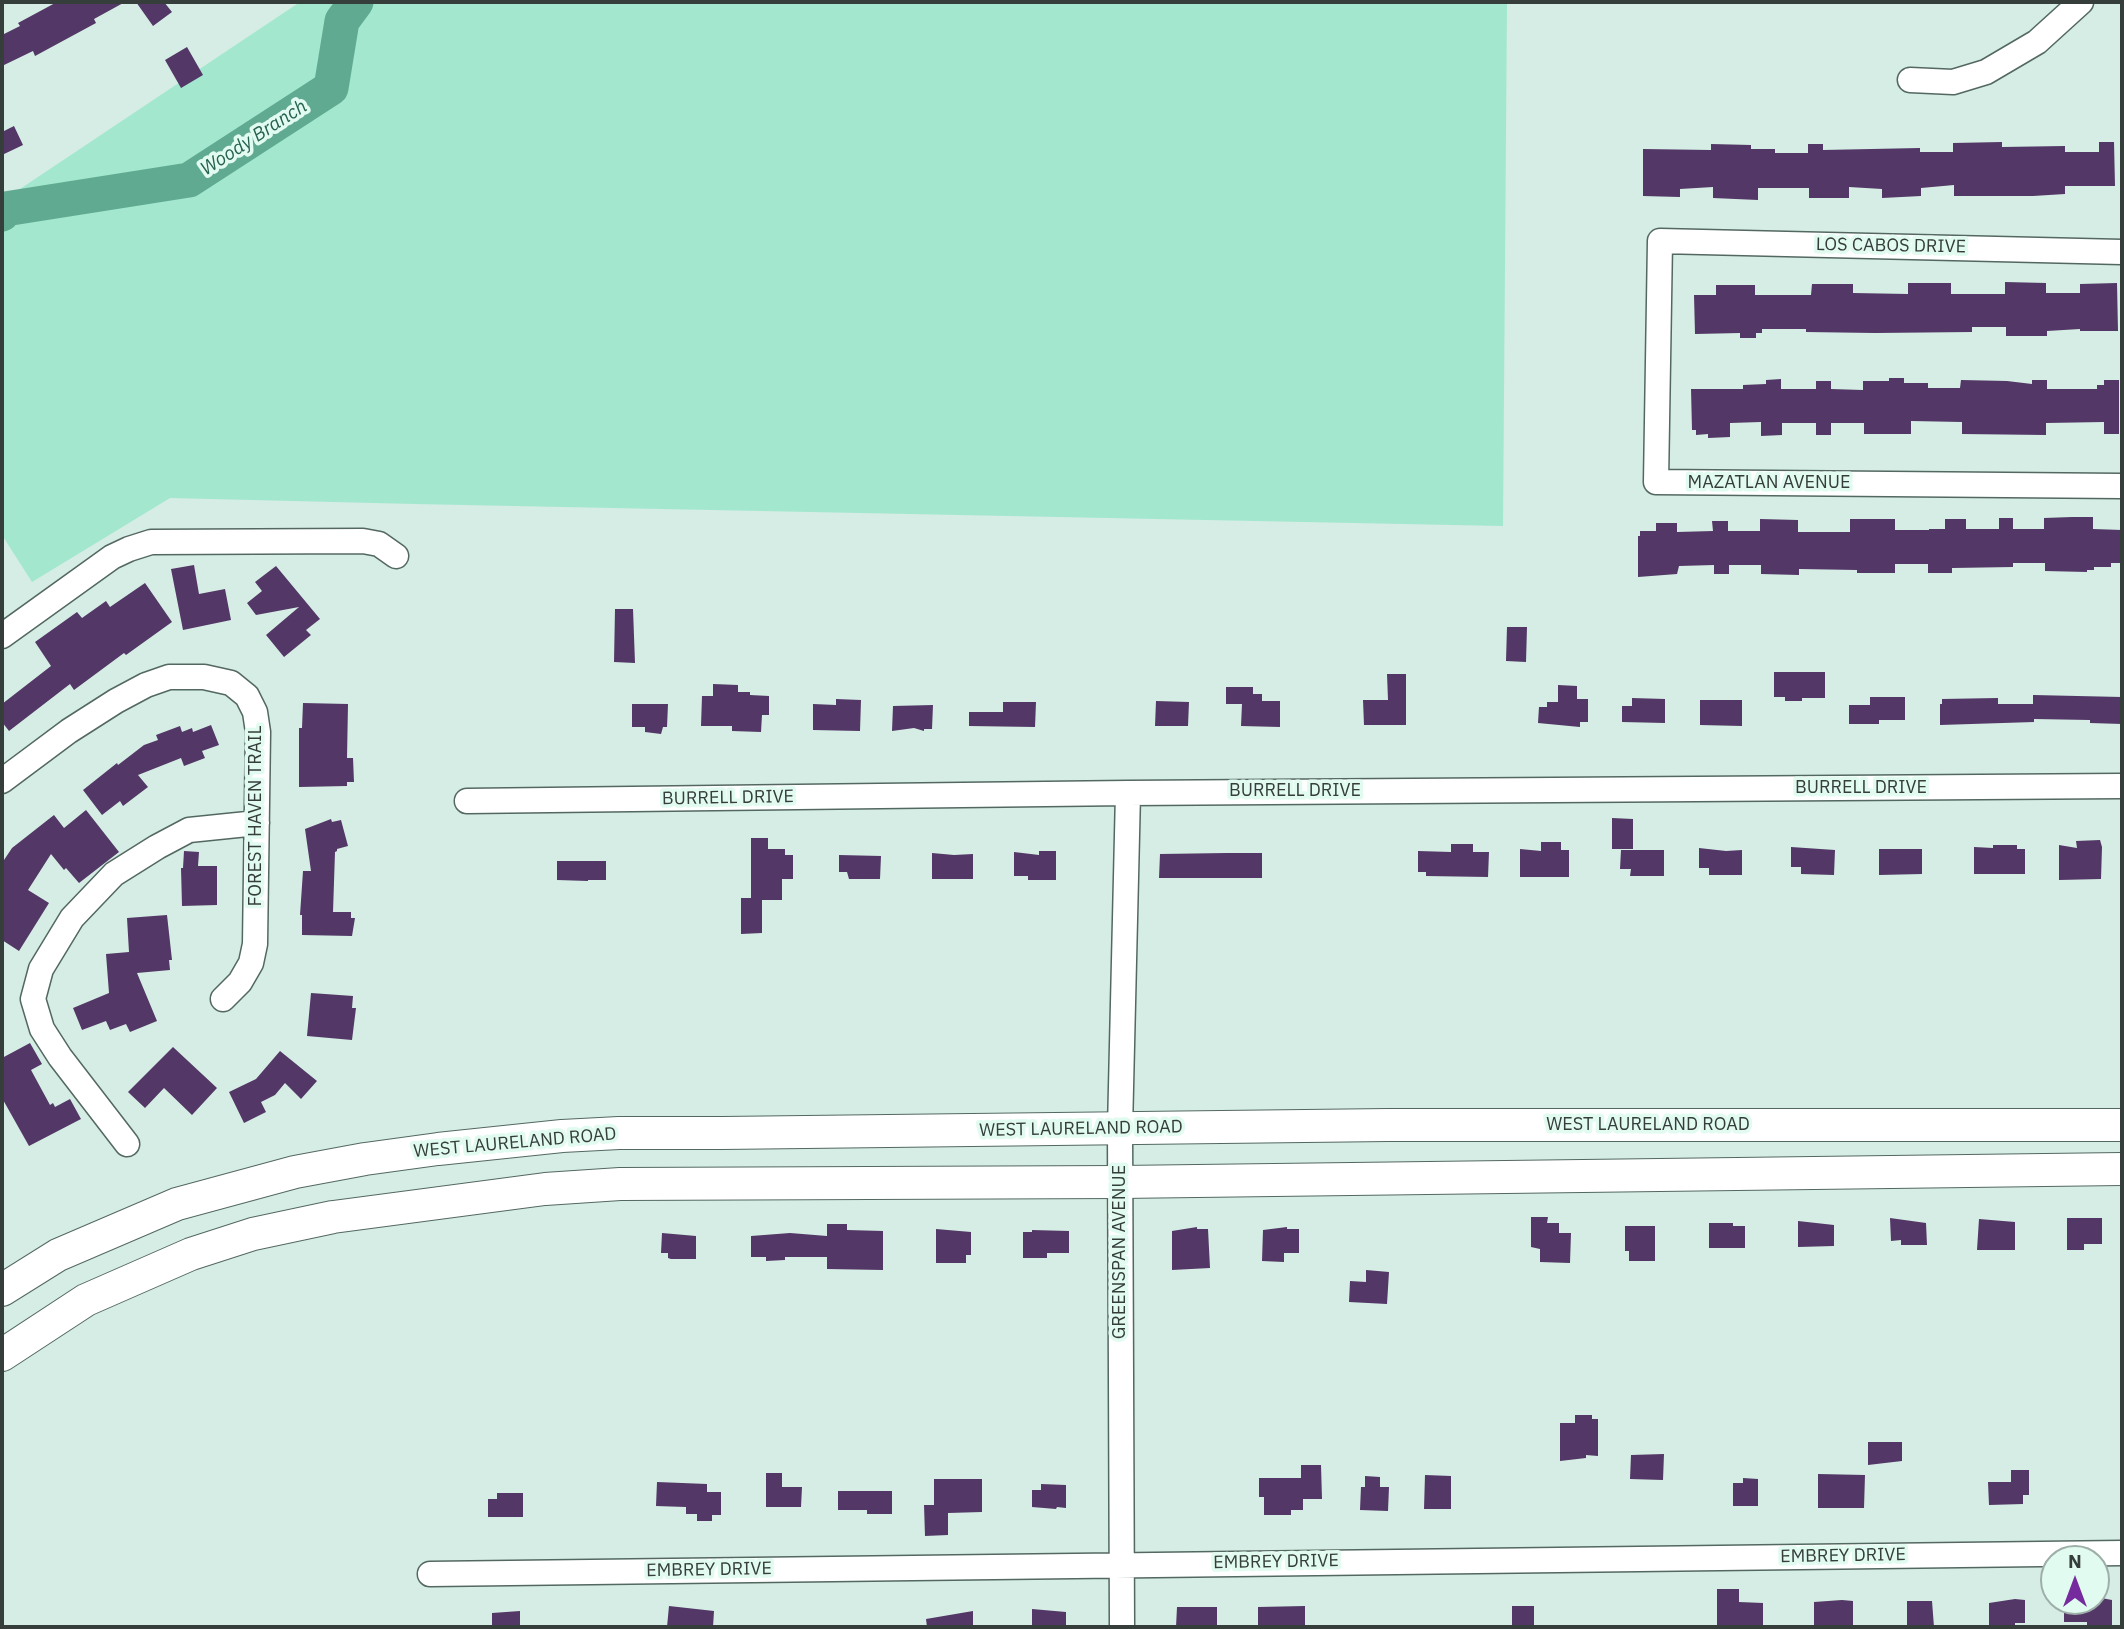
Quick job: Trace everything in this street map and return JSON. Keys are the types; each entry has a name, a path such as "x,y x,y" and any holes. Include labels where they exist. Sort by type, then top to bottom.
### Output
{"main road":[{"name":"WEST LAURELAND ROAD","path":"2,1290 58,1255 177,1204 295,1172 365,1159 562,1136 618,1133 1388,1125 2122,1125"},
{"path":"1989,1125 1990,1170"},
{"path":"618,1133 620,1184"},
{"path":"2,1355 86,1300 191,1254 253,1234 332,1217 545,1189 620,1184 1119,1182 2122,1169"},
{"path":"58,1255 86,1300"}],"street":[{"path":"1910,80 1954,82 1986,72 2037,42 2081,2"},
{"name":"LOS CABOS DRIVE","path":"1660,241 2122,252"},
{"name":"MAZATLAN AVENUE","path":"1660,241 1656,482 2122,486"},
{"path":"2,636 112,557 151,542 363,541 379,544 396,556"},
{"name":"FOREST HAVEN TRAIL","path":"4,775 116,701 146,685 169,677 204,677 231,684 247,696 255,712 258,732 255,944 251,963 240,982 223,999"},
{"name":"BURRELL DRIVE","path":"467,801 2122,786"},
{"name":"GREENSPAN AVENUE","path":"1122,1627 1119,1129 1128,793"},
{"path":"127,1144 41,1028 33,999 41,969 72,918 114,874 188,830 257,823"},
{"name":"EMBREY DRIVE","path":"430,1574 2122,1553"}],"green space":[{"path":"300,2 1507,2 1503,526 170,498 32,582 2,535 2,201"}],"building":[{"path":"57,2 125,2 94,19 96,23 35,56 33,51 2,66 2,35"},
{"path":"136,2 164,2 172,12 153,26"},
{"path":"187,47 203,75 181,88 165,60"},
{"path":"14,126 23,145 2,155 2,132"},
{"path":"2002,142 2002,147 2065,146 2065,152 2099,152 2099,142 2114,142 2115,186 2065,186 2065,194 2033,196 1954,196 1954,185 1921,188 1921,196 1882,198 1882,189 1849,187 1849,198 1809,198 1809,188 1758,188 1758,200 1713,198 1713,187 1680,189 1680,197 1643,196 1643,149 1711,150 1711,144 1751,145 1751,149 1775,149 1775,153 1808,153 1808,144 1823,144 1823,150 1920,148 1920,152 1953,152 1953,143"},
{"path":"2005,282 2046,283 2046,293 2080,293 2080,284 2117,283 2118,331 2080,329 2047,331 2047,336 2006,336 2006,327 1972,327 1972,332 1875,333 1762,329 1762,333 1756,333 1756,338 1740,338 1740,333 1695,334 1694,295 1716,295 1716,285 1755,285 1755,295 1811,295 1812,284 1853,284 1853,293 1908,294 1908,283 1951,283 1951,294 2005,294"},
{"path":"1889,378 1904,378 1904,383 1928,383 1928,388 1960,388 1961,380 2032,384 2032,380 2047,380 2047,389 2097,389 2097,385 2104,385 2104,380 2119,380 2119,434 2104,434 2104,422 2046,423 2046,435 1962,434 1962,422 1911,421 1911,434 1864,434 1864,423 1831,423 1831,435 1816,435 1816,423 1782,423 1782,435 1761,436 1761,422 1730,423 1730,437 1708,438 1708,434 1696,435 1696,430 1692,430 1691,389 1743,389 1743,385 1766,384 1766,380 1781,379 1781,389 1816,389 1816,381 1831,381 1831,389 1863,390 1863,381 1889,381"},
{"path":"2093,517 2093,529 2122,530 2122,563 2111,563 2111,567 2094,567 2094,570 2087,572 2045,571 2045,563 2013,563 2013,567 1952,568 1952,573 1928,573 1928,564 1895,564 1895,573 1799,569 1799,575 1761,574 1761,565 1729,565 1729,574 1714,574 1714,565 1679,566 1677,574 1638,577 1638,536 1640,531 1656,531 1656,523 1677,523 1677,532 1713,531 1712,521 1728,521 1728,531 1760,531 1760,519 1798,520 1798,532 1850,532 1850,519 1895,519 1895,530 1929,530 1945,529 1945,519 1966,519 1966,529 1999,529 1999,518 2013,518 2013,529 2044,529 2044,518"},
{"path":"194,565 199,594 225,589 231,620 183,630 171,569"},
{"path":"276,566 320,619 306,630 311,635 284,657 266,635 299,607 256,615 247,603 262,591 255,582"},
{"path":"145,583 172,622 74,690 70,684 9,731 2,722 2,704 51,666 35,642 77,612 82,618 106,601 110,607"},
{"path":"615,609 633,609 635,663 614,662"},
{"path":"1507,627 1527,627 1526,662 1506,661"},
{"path":"1774,672 1825,672 1825,698 1785,701 1785,697 1774,697"},
{"path":"1387,674 1406,674 1406,725 1364,725 1363,700 1388,700"},
{"path":"713,684 738,685 738,692 769,696 769,715 762,715 761,732 732,731 732,726 701,726 702,696 713,696"},
{"path":"1558,685 1577,686 1577,699 1588,699 1588,722 1580,722 1580,727 1538,723 1539,707 1547,707 1547,702 1558,702"},
{"path":"1226,687 1253,687 1253,694 1262,694 1262,701 1280,701 1280,727 1241,726 1242,704 1226,704"},
{"path":"2033,695 2122,697 2122,724 2090,723 2090,720 2034,719 2034,722 1940,725 1942,699 1998,698 1998,704 2033,704"},
{"path":"1870,697 1905,697 1905,720 1879,720 1879,724 1849,724 1849,705 1870,705"},
{"path":"1632,698 1665,699 1665,723 1622,722 1622,706 1632,706"},
{"path":"836,699 861,700 860,731 813,730 813,704 836,705"},
{"path":"1700,700 1742,700 1742,726 1700,725"},
{"path":"1156,701 1189,702 1188,726 1155,726"},
{"path":"1003,702 1036,702 1035,727 969,726 969,712 1003,712"},
{"path":"303,703 348,704 347,758 353,758 354,782 347,782 347,786 299,787 299,728 302,728"},
{"path":"632,704 668,704 667,727 663,727 661,734 645,732 645,727 632,727"},
{"path":"933,705 932,729 892,731 893,706"},
{"path":"211,725 219,745 202,751 205,758 184,766 181,758 138,775 148,787 123,806 120,801 102,815 83,790 144,745 158,740 156,735 180,726 182,732 192,728 193,732"},
{"path":"86,810 119,852 79,883 51,854 28,890 49,903 19,951 2,940 2,863 12,848 54,815 64,828"},
{"path":"1612,818 1633,819 1633,849 1612,849"},
{"path":"331,819 332,822 341,820 348,846 335,852 333,912 351,912 351,918 355,918 352,936 302,935 300,915 303,871 311,871 305,829"},
{"path":"751,838 768,838 768,849 785,849 785,855 793,855 793,879 782,879 782,900 762,900 762,933 741,934 741,898 751,898"},
{"path":"2100,840 2101,879 2059,880 2059,845 2077,848 2076,841"},
{"path":"1541,842 1561,842 1561,850 1569,850 1569,877 1520,877 1520,849 1541,851"},
{"path":"1451,844 1473,844 1473,852 1489,852 1488,877 1426,876 1426,872 1418,872 1418,851 1451,852"},
{"path":"1993,845 2017,845 2017,849 2025,849 2025,874 1974,874 1974,847 1993,848"},
{"path":"1791,847 1835,850 1834,875 1801,874 1801,867 1791,867"},
{"path":"1699,848 1742,850 1742,875 1709,875 1709,868 1699,868"},
{"path":"1879,849 1922,849 1922,874 1879,875"},
{"path":"1621,850 1664,850 1664,876 1630,876 1631,869 1620,869"},
{"path":"184,851 199,852 198,866 217,866 217,905 182,906 181,868"},
{"path":"1039,851 1056,851 1056,880 1028,880 1028,876 1014,876 1014,852 1039,855"},
{"path":"932,853 973,854 973,879 932,879"},
{"path":"1262,853 1262,878 1159,878 1160,854"},
{"path":"839,855 881,856 880,879 849,879 847,872 839,872"},
{"path":"557,861 606,861 606,880 557,880"},
{"path":"167,915 172,960 169,960 170,970 137,973 157,1021 130,1032 126,1024 110,1030 106,1021 82,1030 73,1008 109,993 106,954 129,952 127,918"},
{"path":"311,993 353,996 352,1008 356,1008 352,1040 307,1036"},
{"path":"30,1043 42,1064 31,1070 50,1105 53,1103 55,1107 70,1099 81,1119 29,1146 2,1098 2,1058"},
{"path":"173,1047 217,1088 192,1115 164,1088 145,1108 128,1092"},
{"path":"280,1051 317,1081 301,1099 285,1083 275,1095 261,1102 266,1112 244,1123 229,1092 256,1079"},
{"path":"1531,1217 1548,1217 1547,1223 1559,1223 1559,1233 1571,1233 1570,1263 1540,1262 1540,1249 1531,1247"},
{"path":"1890,1218 1926,1223 1927,1245 1901,1245 1901,1240 1891,1241"},
{"path":"2067,1218 2102,1218 2102,1244 2084,1244 2084,1250 2067,1250"},
{"path":"1979,1219 2015,1222 2015,1250 1977,1250"},
{"path":"1798,1221 1834,1225 1834,1246 1798,1247"},
{"path":"1709,1223 1745,1226 1745,1248 1709,1248"},
{"path":"827,1224 847,1224 847,1230 883,1231 883,1270 827,1269 827,1257 785,1257 785,1260 766,1261 766,1257 751,1257 751,1236 790,1233 827,1236"},
{"path":"1625,1226 1655,1226 1655,1261 1629,1261 1629,1251 1625,1251"},
{"path":"1197,1227 1208,1229 1210,1268 1172,1270 1172,1231"},
{"path":"1287,1227 1299,1229 1299,1253 1284,1253 1284,1262 1262,1261 1263,1230"},
{"path":"936,1229 971,1232 971,1255 966,1255 966,1263 936,1263"},
{"path":"1069,1231 1069,1253 1047,1253 1047,1258 1023,1258 1023,1232"},
{"path":"662,1233 696,1236 696,1259 671,1259 668,1258 668,1253 661,1253"},
{"path":"1366,1270 1389,1272 1387,1304 1349,1302 1350,1281 1366,1282"},
{"path":"1575,1415 1592,1415 1592,1419 1598,1419 1598,1456 1586,1455 1586,1458 1560,1461 1560,1423 1575,1423"},
{"path":"1868,1442 1902,1442 1902,1461 1868,1465"},
{"path":"1664,1454 1663,1480 1630,1479 1631,1455"},
{"path":"1301,1465 1321,1465 1322,1499 1303,1499 1303,1510 1291,1510 1291,1515 1264,1515 1264,1497 1259,1497 1259,1478 1301,1478"},
{"path":"2011,1470 2029,1470 2029,1495 2023,1495 2023,1504 1989,1505 1988,1482 2011,1482"},
{"path":"766,1473 782,1473 782,1487 802,1487 801,1507 766,1507"},
{"path":"1818,1474 1865,1475 1864,1508 1818,1508"},
{"path":"1425,1475 1451,1476 1451,1509 1424,1509"},
{"path":"1365,1476 1380,1477 1380,1487 1389,1487 1388,1511 1360,1510 1361,1487 1365,1487"},
{"path":"1743,1478 1758,1479 1758,1506 1733,1506 1733,1483 1743,1483"},
{"path":"934,1479 982,1479 982,1512 948,1513 948,1535 925,1536 924,1505 934,1505"},
{"path":"657,1482 707,1484 707,1492 721,1492 721,1515 712,1515 712,1521 697,1521 697,1514 686,1514 686,1507 656,1506"},
{"path":"1041,1484 1066,1485 1066,1508 1032,1507 1032,1490 1041,1490"},
{"path":"838,1491 892,1491 892,1514 867,1514 867,1510 838,1510"},
{"path":"497,1493 523,1493 523,1517 488,1517 488,1499 497,1499"},
{"path":"1717,1589 1739,1589 1739,1602 1763,1603 1763,1626 1717,1627"},
{"path":"2025,1600 2025,1623 2015,1623 2015,1627 1989,1627 1989,1603"},
{"path":"2112,1600 2112,1627 2087,1627 2087,1622 2064,1622 2064,1615 2110,1615"},
{"path":"1853,1601 1853,1627 1814,1627 1814,1602"},
{"path":"1907,1601 1932,1601 1934,1627 1907,1627"},
{"path":"669,1606 714,1611 713,1627 667,1627"},
{"path":"1305,1606 1305,1627 1258,1627 1258,1607"},
{"path":"1512,1606 1534,1606 1534,1627 1512,1627"},
{"path":"1177,1607 1217,1607 1217,1627 1176,1627"},
{"path":"1032,1609 1066,1612 1066,1627 1032,1627"},
{"path":"520,1611 520,1627 492,1627 492,1613"},
{"path":"973,1611 973,1627 927,1627 926,1619"}],"waterway":[{"name":"Woody Branch","path":"2,214 5,209 189,180 331,88 342,21 356,2"}]}
